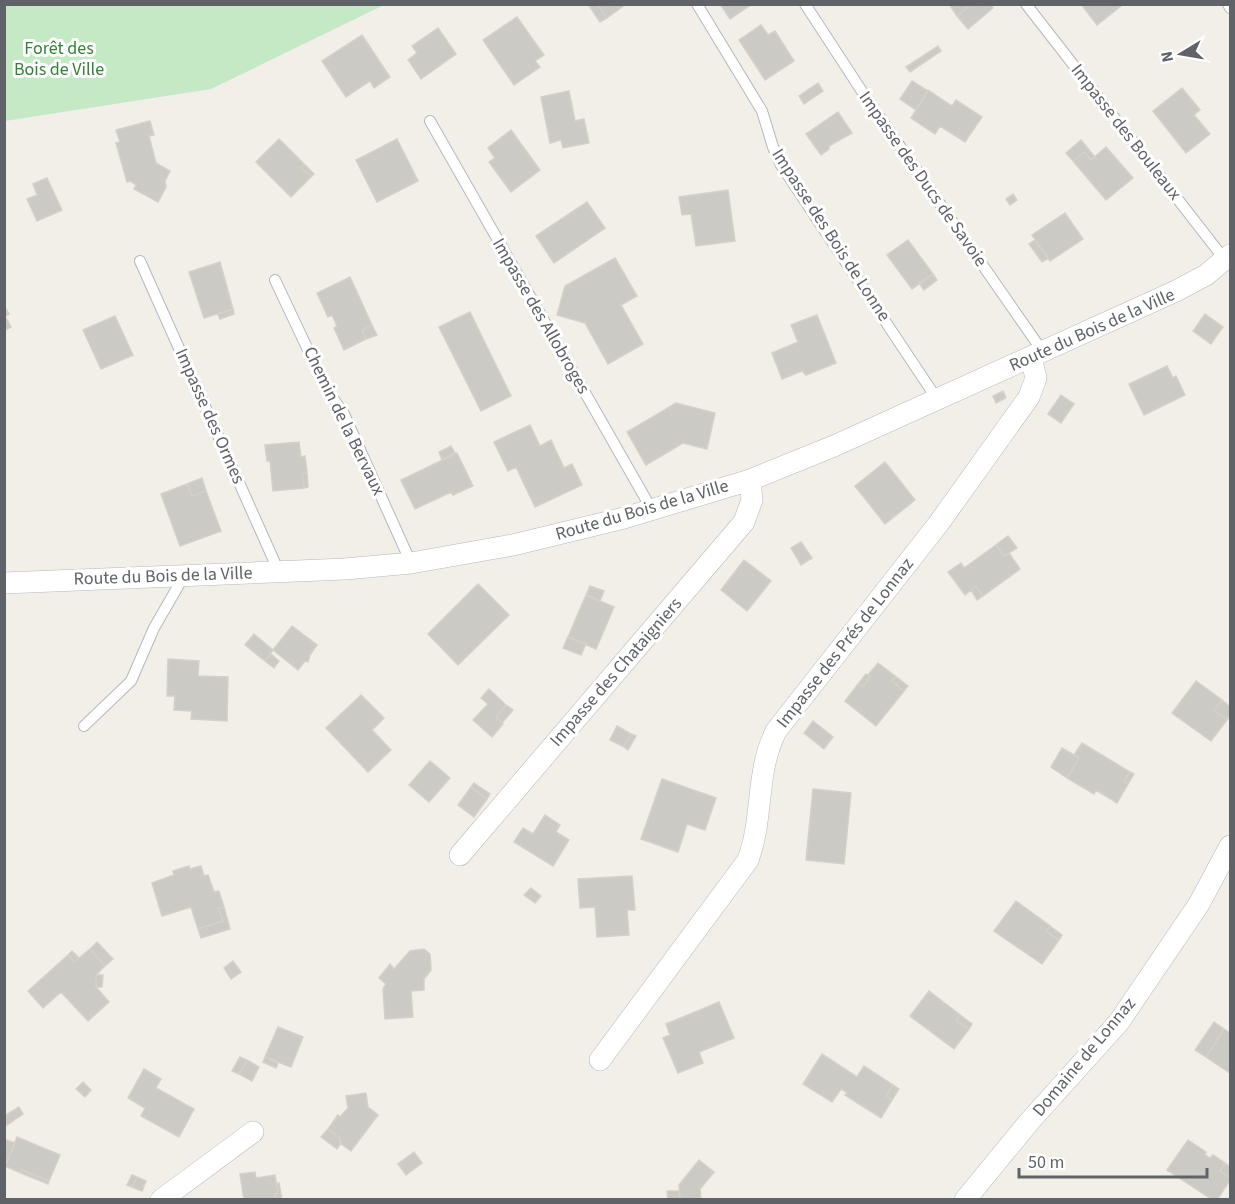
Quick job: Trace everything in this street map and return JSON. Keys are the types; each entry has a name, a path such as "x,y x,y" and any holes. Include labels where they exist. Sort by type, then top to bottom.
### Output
{"street":[{"name":"Route du Bois de la Ville","path":"4,583 345,569 411,563 513,545 652,510 750,480 834,446 1176,291 1206,275 1228,257"},
{"name":"Impasse des Prés de Lonnaz","path":"600,1059 748,860 757,829 764,760 776,731 939,523 1029,397 1036,378 1037,355"},
{"name":"Impasse des Chataigniers","path":"460,855 744,522 751,507 750,480"},
{"name":"Domaine de Lonnaz","path":"965,1200 1029,1122 1119,1022 1199,904 1230,846"},
{"path":"161,1200 253,1132"}],"lane":[{"name":"Impasse des Bois de Lonne","path":"697,4 762,111 781,165 937,399"},
{"name":"Impasse des Ducs de Savoie","path":"805,4 1037,355"},
{"name":"Impasse des Bouleaux","path":"1026,4 1228,257"},
{"name":"Impasse des Allobroges","path":"430,121 652,510"},
{"name":"Impasse des Ormes","path":"140,261 279,572"},
{"name":"Chemin de la Bervaux","path":"274,280 327,390 344,414 411,563"},
{"path":"84,726 131,681 154,627 184,575"}],"green space":[{"name":"Forêt des Bois de Ville","path":"5,4 384,5 211,89 5,121"}],"building":[{"path":"588,4 597,4 607,18 600,22"},
{"path":"597,4 626,4 607,18"},
{"path":"720,4 752,4 730,19"},
{"path":"949,4 971,4 957,16"},
{"path":"971,4 990,4 993,8 968,29 957,16"},
{"path":"1081,4 1120,4 1121,6 1097,25"},
{"path":"517,17 544,55 535,61 540,67 514,85 483,40"},
{"path":"761,25 768,35 775,31 794,61 765,80 739,40"},
{"path":"438,28 456,54 421,79 408,60 417,53 412,46"},
{"path":"362,35 390,77 374,88 370,81 346,97 322,61"},
{"path":"938,46 941,51 910,72 906,67"},
{"path":"912,81 928,91 916,110 900,99"},
{"path":"818,83 823,91 804,104 799,96"},
{"path":"1182,88 1200,110 1194,115 1210,134 1186,153 1153,111"},
{"path":"928,90 952,106 956,100 982,117 965,142 940,126 935,134 911,118"},
{"path":"569,91 575,121 584,119 589,143 563,148 561,140 550,143 541,97"},
{"path":"838,112 852,133 829,146 829,149 821,155 806,134"},
{"path":"150,121 154,135 149,136 156,163 170,171 165,181 166,187 158,202 134,189 136,185 130,181 127,182 116,143 120,142 116,130"},
{"path":"511,130 540,170 511,192 489,162 495,158 488,148"},
{"path":"279,139 304,164 301,167 311,177 291,197 256,162"},
{"path":"397,139 418,181 377,202 356,160"},
{"path":"1081,140 1095,157 1091,160 1084,152 1073,161 1066,153"},
{"path":"1106,147 1133,178 1106,200 1073,161 1084,152 1091,160"},
{"path":"304,164 314,174 311,177 301,167"},
{"path":"47,178 62,210 37,221 27,199 37,195 33,184"},
{"path":"728,190 735,241 696,246 691,214 682,215 679,197"},
{"path":"1013,194 1017,200 1010,205 1006,199"},
{"path":"587,202 605,228 554,263 536,236"},
{"path":"1065,213 1083,239 1050,261 1032,235"},
{"path":"908,240 933,274 912,289 887,255"},
{"path":"1035,240 1048,258 1042,262 1029,244"},
{"path":"615,258 637,296 621,305 643,344 608,364 585,323 557,315 565,286"},
{"path":"220,262 233,309 204,318 189,272"},
{"path":"933,274 937,280 924,290 919,283"},
{"path":"350,277 372,325 362,330 366,339 344,350 334,328 337,326 332,315 328,317 317,293"},
{"path":"4,306 9,314 5,316 11,327 4,331"},
{"path":"233,309 234,314 220,319 218,314"},
{"path":"470,312 511,396 481,411 439,327"},
{"path":"1205,314 1223,327 1211,344 1193,331"},
{"path":"817,315 836,363 806,375 802,371 782,379 772,353 798,342 791,325"},
{"path":"115,316 133,355 101,369 83,330"},
{"path":"372,325 377,335 366,339 362,330"},
{"path":"1167,366 1173,378 1176,376 1185,395 1144,415 1129,384"},
{"path":"1003,391 1006,398 996,403 993,396"},
{"path":"1061,395 1074,404 1061,423 1048,414"},
{"path":"676,403 715,413 707,449 683,443 646,465 627,432"},
{"path":"530,425 540,446 551,440 564,468 572,464 582,485 535,507 516,467 508,471 494,442"},
{"path":"299,442 301,457 305,456 307,472 302,473 304,488 273,491 270,461 267,461 265,445"},
{"path":"451,446 455,453 442,460 439,452"},
{"path":"457,453 473,486 453,495 451,492 415,509 401,480"},
{"path":"885,462 915,500 885,524 855,486"},
{"path":"307,472 308,487 304,488 302,473"},
{"path":"202,478 206,491 192,496 187,484"},
{"path":"187,484 192,496 206,491 221,531 180,546 161,494"},
{"path":"1008,536 1017,548 1004,556 996,545"},
{"path":"801,542 812,558 801,565 791,548"},
{"path":"996,545 1004,556 1009,553 1020,569 983,596 976,586 965,595 948,572 961,563 964,568"},
{"path":"744,560 771,581 747,611 721,590"},
{"path":"478,584 509,615 458,665 428,634"},
{"path":"590,586 604,591 600,601 586,595"},
{"path":"976,586 983,596 977,600 971,590"},
{"path":"586,595 614,607 596,649 568,637"},
{"path":"292,626 317,645 308,662 305,661 298,670 273,650"},
{"path":"254,634 273,650 265,661 245,645"},
{"path":"568,637 586,644 581,655 563,648"},
{"path":"271,654 279,661 274,668 265,661"},
{"path":"168,659 199,661 198,676 228,677 227,721 191,719 192,711 174,710 175,696 167,696"},
{"path":"878,663 895,676 892,681 904,691 876,726 845,701 858,684 863,687 870,677 868,675"},
{"path":"866,674 870,677 863,687 858,684"},
{"path":"895,676 908,686 904,691 892,681"},
{"path":"1196,681 1222,700 1214,710 1227,720 1211,741 1172,713"},
{"path":"489,689 506,705 496,717 503,724 492,737 473,720 488,704 481,698"},
{"path":"361,695 384,718 372,730 391,750 368,772 326,728"},
{"path":"1222,700 1230,707 1227,720 1214,710"},
{"path":"506,705 513,710 502,723 496,717"},
{"path":"813,721 833,737 824,749 804,733"},
{"path":"617,726 631,734 624,747 610,740"},
{"path":"631,734 636,736 628,750 624,747"},
{"path":"1082,743 1130,772 1124,782 1128,784 1117,803 1096,790 1094,794 1067,778 1079,758 1074,755"},
{"path":"1062,748 1079,758 1067,778 1051,767"},
{"path":"430,761 450,778 429,802 409,785"},
{"path":"1130,772 1134,774 1128,784 1124,782"},
{"path":"662,779 716,798 705,830 687,824 678,852 641,839"},
{"path":"474,783 490,794 487,799 471,787"},
{"path":"471,787 487,799 474,817 458,805"},
{"path":"813,789 851,793 844,864 806,860"},
{"path":"545,815 560,825 556,832 569,840 553,866 514,842 523,828 533,834"},
{"path":"189,866 190,869 201,866 204,876 208,875 214,892 219,891 224,907 218,908 223,921 198,929 191,907 162,916 152,883 174,875 173,871"},
{"path":"632,876 635,910 627,910 629,935 597,937 595,907 580,908 578,879"},
{"path":"531,888 541,896 535,903 524,895"},
{"path":"1016,901 1050,926 1046,931 1059,940 1042,964 994,931"},
{"path":"224,907 230,929 201,938 198,929 223,921 218,908"},
{"path":"1050,926 1062,935 1059,940 1046,931"},
{"path":"97,942 113,959 105,966 90,949"},
{"path":"90,949 105,966 96,975 96,987 109,1002 88,1021 61,992 43,1008 28,991 68,955 74,962"},
{"path":"424,949 430,954 431,970 424,979 424,990 411,991 413,1017 385,1019 383,989 386,984 379,978 390,964 394,969 410,951"},
{"path":"72,951 79,958 74,962 68,955"},
{"path":"233,961 241,972 231,979 224,968"},
{"path":"96,975 103,975 102,987 96,987"},
{"path":"929,991 960,1015 956,1020 969,1029 954,1049 910,1016"},
{"path":"719,1002 734,1038 699,1052 703,1063 678,1073 663,1038 670,1035 666,1024"},
{"path":"960,1015 972,1024 969,1029 956,1020"},
{"path":"1214,1022 1224,1029 1206,1057 1195,1050"},
{"path":"278,1027 303,1037 291,1067 265,1057"},
{"path":"1224,1029 1230,1033 1230,1073 1206,1057"},
{"path":"822,1054 857,1077 864,1066 893,1085 886,1096 892,1100 881,1118 845,1095 847,1093 841,1089 832,1102 803,1084"},
{"path":"240,1057 247,1060 239,1074 232,1071"},
{"path":"265,1057 278,1063 276,1068 263,1062"},
{"path":"247,1060 259,1067 252,1081 239,1074"},
{"path":"144,1069 161,1079 156,1088 194,1109 179,1137 141,1116 145,1108 128,1098"},
{"path":"83,1082 91,1090 85,1097 76,1089"},
{"path":"893,1085 899,1089 892,1100 886,1096"},
{"path":"366,1093 368,1107 378,1115 351,1151 340,1143 340,1138 328,1129 338,1115 340,1117 348,1108 346,1096"},
{"path":"19,1107 23,1114 7,1125 4,1116"},
{"path":"328,1129 340,1138 341,1143 337,1149 321,1137"},
{"path":"17,1137 60,1155 49,1181 5,1166"},
{"path":"4,1139 15,1143 6,1163 4,1162"},
{"path":"1188,1140 1206,1152 1205,1155 1210,1158 1213,1155 1225,1163 1220,1171 1230,1180 1217,1200 1213,1200 1167,1170"},
{"path":"414,1152 422,1163 406,1175 398,1164"},
{"path":"699,1160 714,1172 700,1189 701,1200 680,1200 679,1185"},
{"path":"1225,1163 1230,1167 1230,1178 1220,1171"},
{"path":"22,1170 49,1181 48,1184 21,1173"},
{"path":"255,1172 256,1178 275,1175 278,1193 275,1194 276,1200 244,1200 240,1174"},
{"path":"132,1175 137,1177 132,1187 127,1185"},
{"path":"137,1177 146,1181 142,1191 132,1187"},
{"path":"279,1183 282,1200 276,1200 275,1194 278,1193 276,1184"},
{"path":"667,1191 679,1191 680,1200 668,1200"}]}
